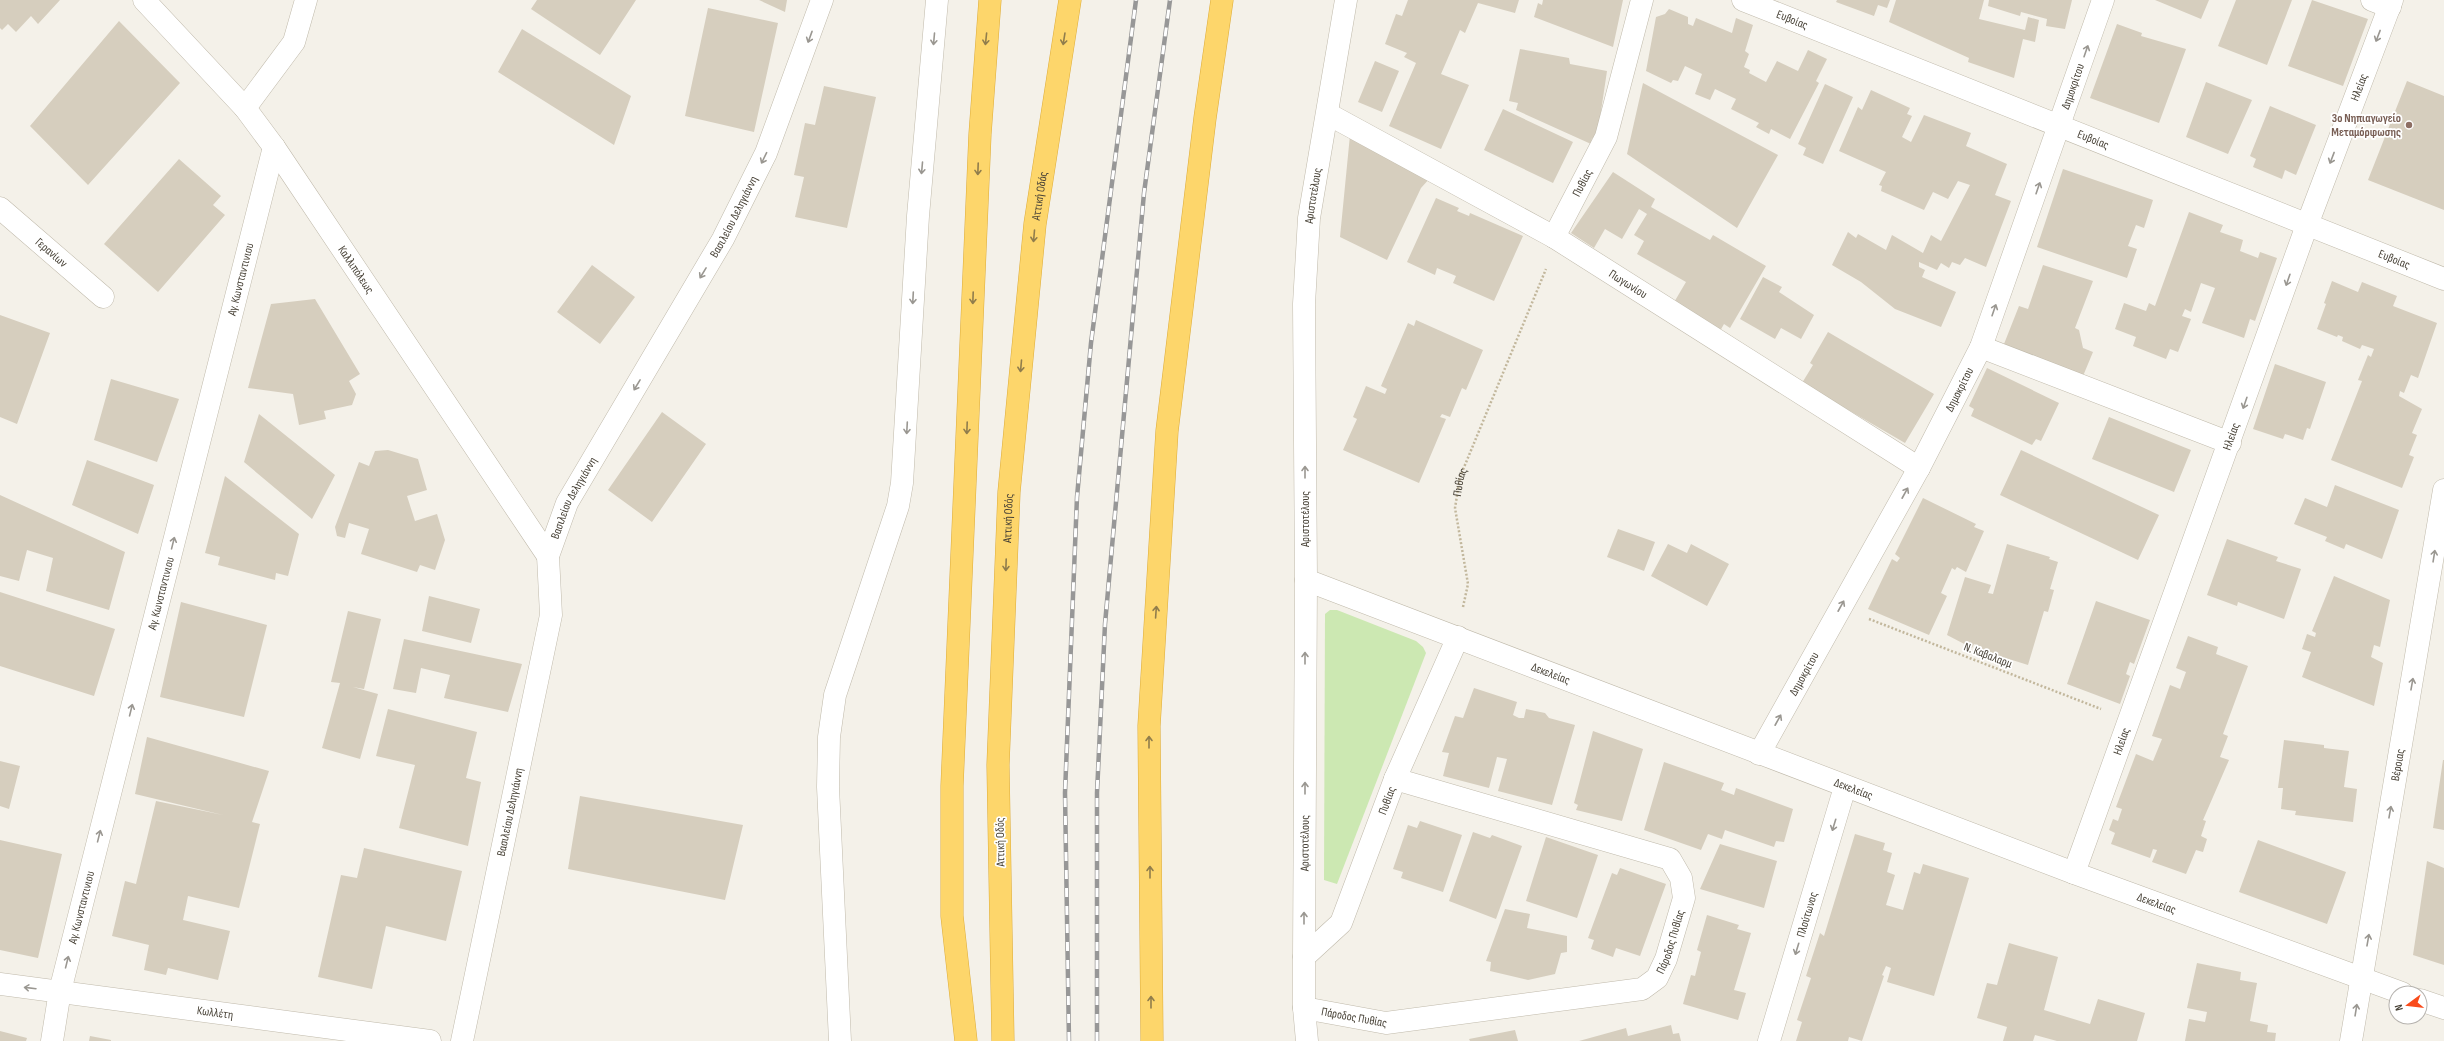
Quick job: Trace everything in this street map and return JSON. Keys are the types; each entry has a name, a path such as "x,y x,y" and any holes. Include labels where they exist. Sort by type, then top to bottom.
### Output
{"highway":[{"path":"966,1041 952,916 952,786 980,134 990,0"},
{"name":"Αττική Οδός","path":"1003,1041 998,765 1010,492 1035,224 1070,0"},
{"path":"1152,1041 1149,726 1167,431 1204,126 1222,0"}],"street":[{"name":"Καλλιπόλεως","path":"144,0 245,108 274,147 548,556"},
{"path":"245,108 294,42 306,0"},
{"name":"Βασιλείου Δεληγιάννη","path":"462,1041 551,614 548,556 566,503 723,239 763,160 822,0"},
{"path":"840,1041 828,787 830,737 835,695 898,506 902,483 918,216 937,0"},
{"name":"Αριστοτέλους","path":"1308,1041 1304,1008 1306,580 1304,304 1309,218 1328,114 1346,0"},
{"name":"Πυθίας","path":"1554,237 1606,138 1642,0"},
{"name":"Ευβοίας","path":"1743,0 2059,128 2444,279"},
{"name":"Δημοκρίτου","path":"1759,754 1919,468 1982,347 2103,0"},
{"name":"Ηλείας","path":"2074,874 2230,443 2384,2"},
{"name":"Πωγωνίου","path":"1328,114 1554,237 1919,468"},
{"name":"Αγ. Κωνσταντινιου","path":"52,1041 60,991 274,147"},
{"name":"Γερανίων","path":"0,208 103,297"},
{"path":"1982,347 2230,443"},
{"name":"Βέροιας","path":"2351,1041 2444,490"},
{"name":"Δεκελείας","path":"1306,580 1458,637 1845,788 2074,874 2388,988"},
{"name":"Πυθίας","path":"1304,957 1341,923 1394,779 1458,637"},
{"name":"Πάροδος Πυθίας","path":"1304,1008 1386,1023 1642,989 1657,978 1666,958 1684,898 1681,878 1670,859 1394,779"},
{"name":"Πλούτωνος","path":"1770,1041 1845,788"},
{"name":"Κωλλέτη","path":"0,984 430,1041"},
{"path":"2428,1003 2444,1008"}],"path":[{"name":"Πυθίας","path":"1458,637 1468,584 1455,508 1460,477 1546,270 1554,237"},
{"name":"Ν. Καβαλαρμ","path":"1840,608 2130,720"}],"green space":[{"path":"1330,610 1337,610 1416,641 1423,647 1426,653 1337,884 1324,880 1325,614"}],"building":[{"path":"0,0 60,0 38,24 31,16 16,32 8,24 2,30 0,28"},
{"path":"537,0 636,0 600,55 531,9"},
{"path":"759,0 787,0 785,12"},
{"path":"1408,0 1519,0 1515,13 1478,3 1465,33 1460,30 1441,74 1469,85 1441,149 1389,126 1416,63 1404,57 1407,53 1385,44 1396,14 1402,16"},
{"path":"1543,0 1623,0 1613,47 1534,17 1538,3 1542,5"},
{"path":"1837,0 1890,0 1887,8 1878,5 1874,16 1836,2"},
{"path":"1896,0 1984,0 1979,19 2025,30 2028,17 2039,20 2035,42 2023,39 2014,78 1968,62 1969,58 1889,22"},
{"path":"1989,0 2072,0 2065,29 2046,26 2047,19 2021,12 2020,16 1988,6"},
{"path":"2155,0 2209,0 2201,19"},
{"path":"2236,0 2292,0 2267,65 2218,46"},
{"path":"2312,0 2368,19 2343,86 2288,66"},
{"path":"708,8 778,23 754,132 685,116"},
{"path":"1669,9 1688,17 1688,24 1693,26 1696,18 1732,33 1736,18 1753,25 1745,51 1749,54 1744,67 1750,70 1749,73 1766,82 1777,61 1798,71 1808,50 1827,59 1816,81 1819,83 1790,139 1771,129 1769,134 1756,127 1759,123 1731,109 1736,99 1715,89 1710,100 1695,94 1702,74 1685,66 1678,81 1673,80 1671,83 1646,71 1656,17 1665,14"},
{"path":"119,21 180,83 88,185 30,126"},
{"path":"2117,24 2142,33 2141,36 2186,49 2159,123 2090,98"},
{"path":"522,29 631,96 614,145 498,72"},
{"path":"1520,49 1569,58 1570,64 1607,71 1597,138 1592,138 1591,144 1516,110 1518,103 1509,101"},
{"path":"1375,61 1399,71 1382,112 1358,102"},
{"path":"2407,81 2444,96 2444,210 2368,180"},
{"path":"2206,82 2252,100 2228,154 2186,137"},
{"path":"1643,83 1778,155 1737,228 1627,154"},
{"path":"1825,84 1853,97 1823,164 1803,155 1806,148 1798,144"},
{"path":"824,86 876,97 847,228 795,217 804,177 794,175 805,123 815,125"},
{"path":"1871,90 1910,108 1907,114 1912,116 1902,137 1911,142 1924,115 1971,133 1966,146 2007,164 1995,195 2011,201 1986,267 1965,258 1960,265 1952,262 1949,268 1941,263 1937,270 1919,262 1919,267 1925,270 1922,277 1956,292 1941,327 1895,309 1861,282 1832,265 1848,232 1856,238 1858,234 1886,250 1892,235 1923,253 1931,235 1941,241 1970,185 1958,181 1948,199 1933,192 1924,210 1881,191 1882,186 1879,185 1886,172 1839,151 1858,107 1862,110"},
{"path":"2270,106 2316,125 2296,175 2285,170 2282,179 2253,167 2256,159 2250,156"},
{"path":"1503,109 1573,142 1553,183 1484,150"},
{"path":"1350,135 1430,178 1421,188 1387,260 1340,237"},
{"path":"179,159 221,196 213,205 225,215 158,292 104,244"},
{"path":"2063,169 2153,200 2144,228 2136,225 2128,246 2137,249 2127,278 2037,247"},
{"path":"1613,172 1655,199 1651,207 1710,240 1713,235 1766,266 1730,328 1724,324 1720,331 1673,304 1686,282 1637,254 1644,241 1634,235 1647,214 1639,209 1622,239 1605,229 1594,248 1571,233"},
{"path":"1436,198 1459,208 1457,211 1469,216 1470,213 1523,236 1494,301 1453,283 1456,276 1437,268 1435,275 1407,262"},
{"path":"2189,212 2223,225 2220,232 2243,240 2240,251 2258,258 2260,252 2277,258 2255,321 2250,319 2244,338 2202,323 2215,288 2201,283 2191,312 2185,309 2182,316 2191,319 2178,352 2170,349 2166,359 2133,346 2136,337 2115,329 2124,303 2146,311 2149,303 2155,306"},
{"path":"592,265 635,297 600,344 557,312"},
{"path":"2043,265 2093,281 2075,328 2079,330 2083,348 2093,352 2083,376 2004,344 2019,306 2028,309"},
{"path":"1763,277 1782,287 1779,292 1814,315 1801,339 1781,328 1775,339 1740,319"},
{"path":"2332,281 2358,292 2362,282 2397,296 2393,306 2437,323 2418,378 2411,375 2404,393 2400,391 2399,396 2422,409 2412,433 2417,435 2409,455 2414,457 2402,488 2331,460 2362,381 2358,380 2368,355 2371,357 2374,349 2362,345 2360,349 2342,341 2343,337 2338,335 2337,337 2317,329"},
{"path":"315,299 360,374 349,381 356,394 352,405 324,411 326,419 299,425 293,394 248,388 271,304"},
{"path":"0,315 50,333 17,424 0,417"},
{"path":"1416,320 1483,350 1466,390 1462,388 1450,417 1442,414 1440,417 1446,419 1419,483 1343,450 1357,419 1353,417 1366,386 1385,394 1387,389 1381,386 1408,323 1414,326"},
{"path":"1828,332 1934,394 1905,443 1802,383 1813,365 1810,363"},
{"path":"2275,364 2326,382 2310,429 2307,428 2303,440 2285,434 2283,439 2253,429"},
{"path":"1987,368 2059,403 2041,441 2036,439 2032,445 1971,416 1974,409 1969,406"},
{"path":"111,379 179,399 157,462 94,440"},
{"path":"662,412 706,444 652,522 608,490"},
{"path":"259,414 335,475 312,519 244,462"},
{"path":"2109,417 2191,450 2174,492 2092,459"},
{"path":"388,450 418,459 427,490 407,496 415,521 437,514 445,540 435,570 420,565 417,572 361,554 369,529 349,523 345,538 337,536 335,527 359,462 369,466 375,451"},
{"path":"2021,450 2159,515 2138,560 2000,495"},
{"path":"87,460 154,485 138,534 72,505"},
{"path":"225,476 299,534 288,576 276,573 275,580 218,565 220,557 205,553"},
{"path":"2335,485 2399,510 2382,559 2346,544 2344,549 2325,541 2327,537 2294,524 2305,498 2327,507"},
{"path":"0,495 125,552 109,610 46,591 53,558 27,550 19,581 0,576"},
{"path":"1923,498 1976,524 1974,527 1984,531 1966,572 1957,567 1955,570 1952,568 1941,593 1947,596 1929,635 1868,609 1892,559 1897,562 1900,558 1895,554"},
{"path":"1618,529 1655,542 1644,571 1607,557"},
{"path":"2227,539 2278,557 2276,561 2301,569 2284,619 2238,602 2237,606 2207,595"},
{"path":"1668,544 1687,553 1691,544 1729,564 1707,606 1651,576"},
{"path":"2007,544 2050,557 2049,559 2058,562 2050,589 2054,590 2048,612 2044,611 2028,665 1977,649 1978,645 1974,644 1972,648 1947,635 1965,577 1991,585 1988,593 1993,594"},
{"path":"2334,576 2390,600 2380,647 2374,645 2371,657 2383,663 2374,706 2302,677 2311,652 2302,649 2307,634 2315,637 2316,633 2312,631"},
{"path":"0,592 115,629 94,696 0,666"},
{"path":"429,596 480,609 471,643 422,631"},
{"path":"2096,601 2150,620 2134,664 2130,662 2126,674 2130,676 2120,704 2067,684"},
{"path":"181,602 267,625 244,717 160,697"},
{"path":"348,611 381,619 364,689 353,687 378,694 360,759 322,748 340,683 331,682"},
{"path":"2188,636 2218,647 2216,654 2248,666 2223,734 2228,736 2220,757 2229,760 2203,820 2206,821 2201,836 2207,839 2203,852 2196,850 2186,874 2152,862 2157,850 2153,849 2150,858 2111,844 2115,833 2109,830 2113,819 2118,821 2122,809 2116,807 2136,754 2153,761 2162,739 2152,736 2170,685 2180,689 2186,672 2176,668"},
{"path":"404,639 522,664 508,712 444,698 450,675 421,668 416,693 393,689"},
{"path":"1474,688 1517,702 1513,715 1519,718 1524,718 1526,709 1545,713 1549,718 1575,725 1552,805 1498,791 1507,759 1497,757 1489,788 1443,776 1449,753 1442,752 1455,716 1463,718"},
{"path":"388,709 477,732 466,778 481,782 468,846 399,828 415,765 376,756"},
{"path":"1593,731 1643,749 1622,821 1576,810 1578,805 1574,803"},
{"path":"147,737 269,771 252,822 260,824 239,908 188,896 183,920 230,931 218,980 168,968 166,975 144,970 149,945 112,936 125,881 136,884 156,801 223,815 135,794"},
{"path":"2284,740 2324,745 2324,748 2349,751 2344,787 2357,789 2353,822 2295,815 2296,811 2281,809 2283,788 2278,788"},
{"path":"2444,760 2444,830 2433,828"},
{"path":"0,761 20,766 9,809 0,806"},
{"path":"1664,762 1724,783 1721,790 1734,795 1736,788 1793,809 1784,842 1776,841 1774,847 1725,830 1722,839 1708,834 1701,850 1644,830"},
{"path":"580,796 743,825 725,900 568,869"},
{"path":"1420,821 1462,835 1443,892 1401,878 1403,872 1393,869 1408,825 1417,828"},
{"path":"1473,832 1490,838 1492,835 1522,846 1496,919 1449,901"},
{"path":"1855,834 1885,843 1883,850 1892,853 1887,872 1895,875 1886,905 1903,910 1914,872 1920,874 1923,864 1969,878 1934,996 1887,982 1891,968 1886,966 1862,1041 1849,1037 1848,1041 1796,1041 1802,1022 1797,1020 1811,978 1806,976 1820,933 1824,936"},
{"path":"1546,837 1598,855 1577,918 1526,901"},
{"path":"0,840 62,854 38,958 0,950"},
{"path":"2258,840 2346,872 2327,924 2239,892"},
{"path":"1720,844 1777,861 1764,908 1700,889"},
{"path":"364,848 462,871 446,941 386,926 372,989 318,977 341,875 357,878"},
{"path":"2427,861 2444,868 2444,965 2413,955"},
{"path":"1620,868 1666,884 1640,956 1616,948 1613,957 1591,949 1594,940 1588,938 1612,873 1617,875"},
{"path":"1505,909 1530,914 1527,928 1567,936 1567,952 1561,953 1555,974 1528,980 1490,971 1491,962 1486,961"},
{"path":"1707,915 1739,925 1737,929 1751,933 1734,990 1746,993 1738,1020 1683,1004 1691,975 1695,976 1701,952 1697,950"},
{"path":"2009,943 2058,957 2044,1010 2090,1024 2098,999 2145,1013 2137,1041 2057,1041 2035,1035 2033,1041 2003,1041 2007,1027 1977,1018 1987,983 1997,985"},
{"path":"2197,963 2241,972 2240,980 2257,983 2250,1021 2268,1025 2267,1032 2276,1033 2275,1041 2185,1041 2189,1019 2205,1022 2207,1012 2187,1008"},
{"path":"1671,1025 1673,1034 1679,1033 1681,1041 1579,1041 1626,1028 1628,1036"},
{"path":"1515,1030 1518,1041 1470,1041 1469,1039"},
{"path":"0,1031 27,1038 26,1041 0,1041"},
{"path":"90,1036 111,1040 111,1041 89,1041"}],"railway":[{"path":"1069,1041 1065,793 1077,497 1091,343 1136,0"},
{"path":"1097,1041 1097,793 1105,624 1144,193 1170,0"}],"place":[{"name":"3ο Νηπιαγωγείο Μεταμόρφωσης","path":"2409,125"}]}
